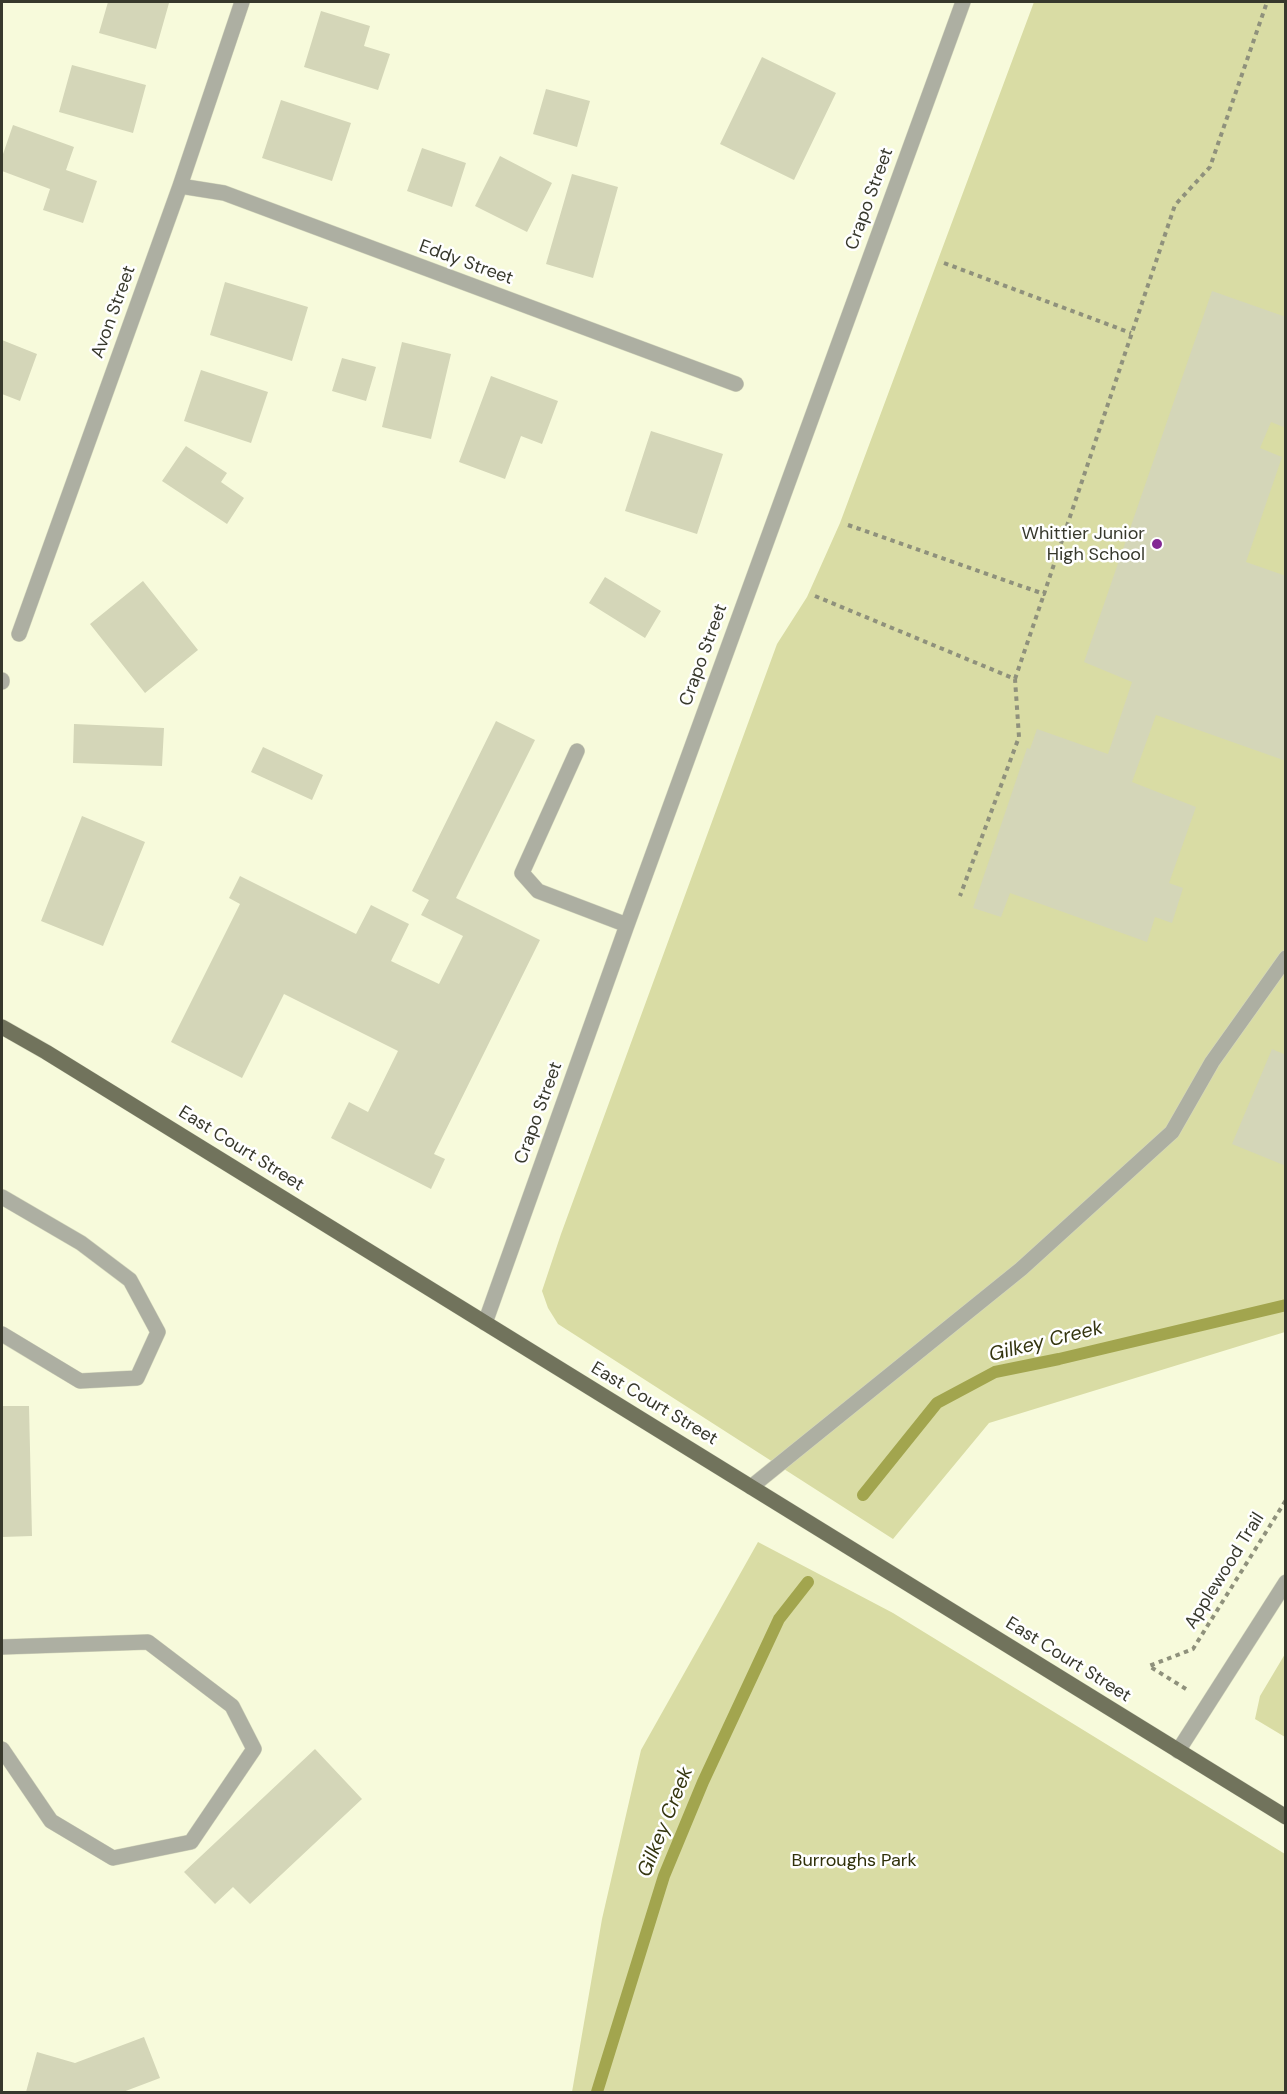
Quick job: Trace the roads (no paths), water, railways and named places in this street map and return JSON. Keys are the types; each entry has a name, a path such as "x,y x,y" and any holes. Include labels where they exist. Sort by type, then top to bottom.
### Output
{"main road":[{"name":"East Court Street","path":"2,1027 1286,1817"}],"street":[{"name":"Avon Street","path":"19,634 180,186 242,2"},
{"name":"Crapo Street","path":"485,1323 627,925 963,2"},
{"name":"Eddy Street","path":"180,186 224,194 736,384"},
{"path":"578,751 522,873 538,891 627,925"},
{"path":"751,1486 1021,1269 1172,1132 1212,1062 1286,958"},
{"path":"2,1197 81,1243 130,1280 158,1332 137,1378 80,1381 2,1334"},
{"path":"1178,1751 1286,1582"},
{"path":"2,1647 148,1642 232,1706 254,1749 191,1842 113,1858 51,1821 2,1749"}],"waterway":[{"name":"Gilkey Creek","path":"863,1495 937,1403 995,1372 1286,1305"},
{"name":"Gilkey Creek","path":"597,2092 664,1876 703,1782 779,1619 808,1582"}],"place":[{"name":"Whittier Junior High School","path":"1157,544"}],"park label":[{"name":"Burroughs Park","path":"854,1861"}]}
